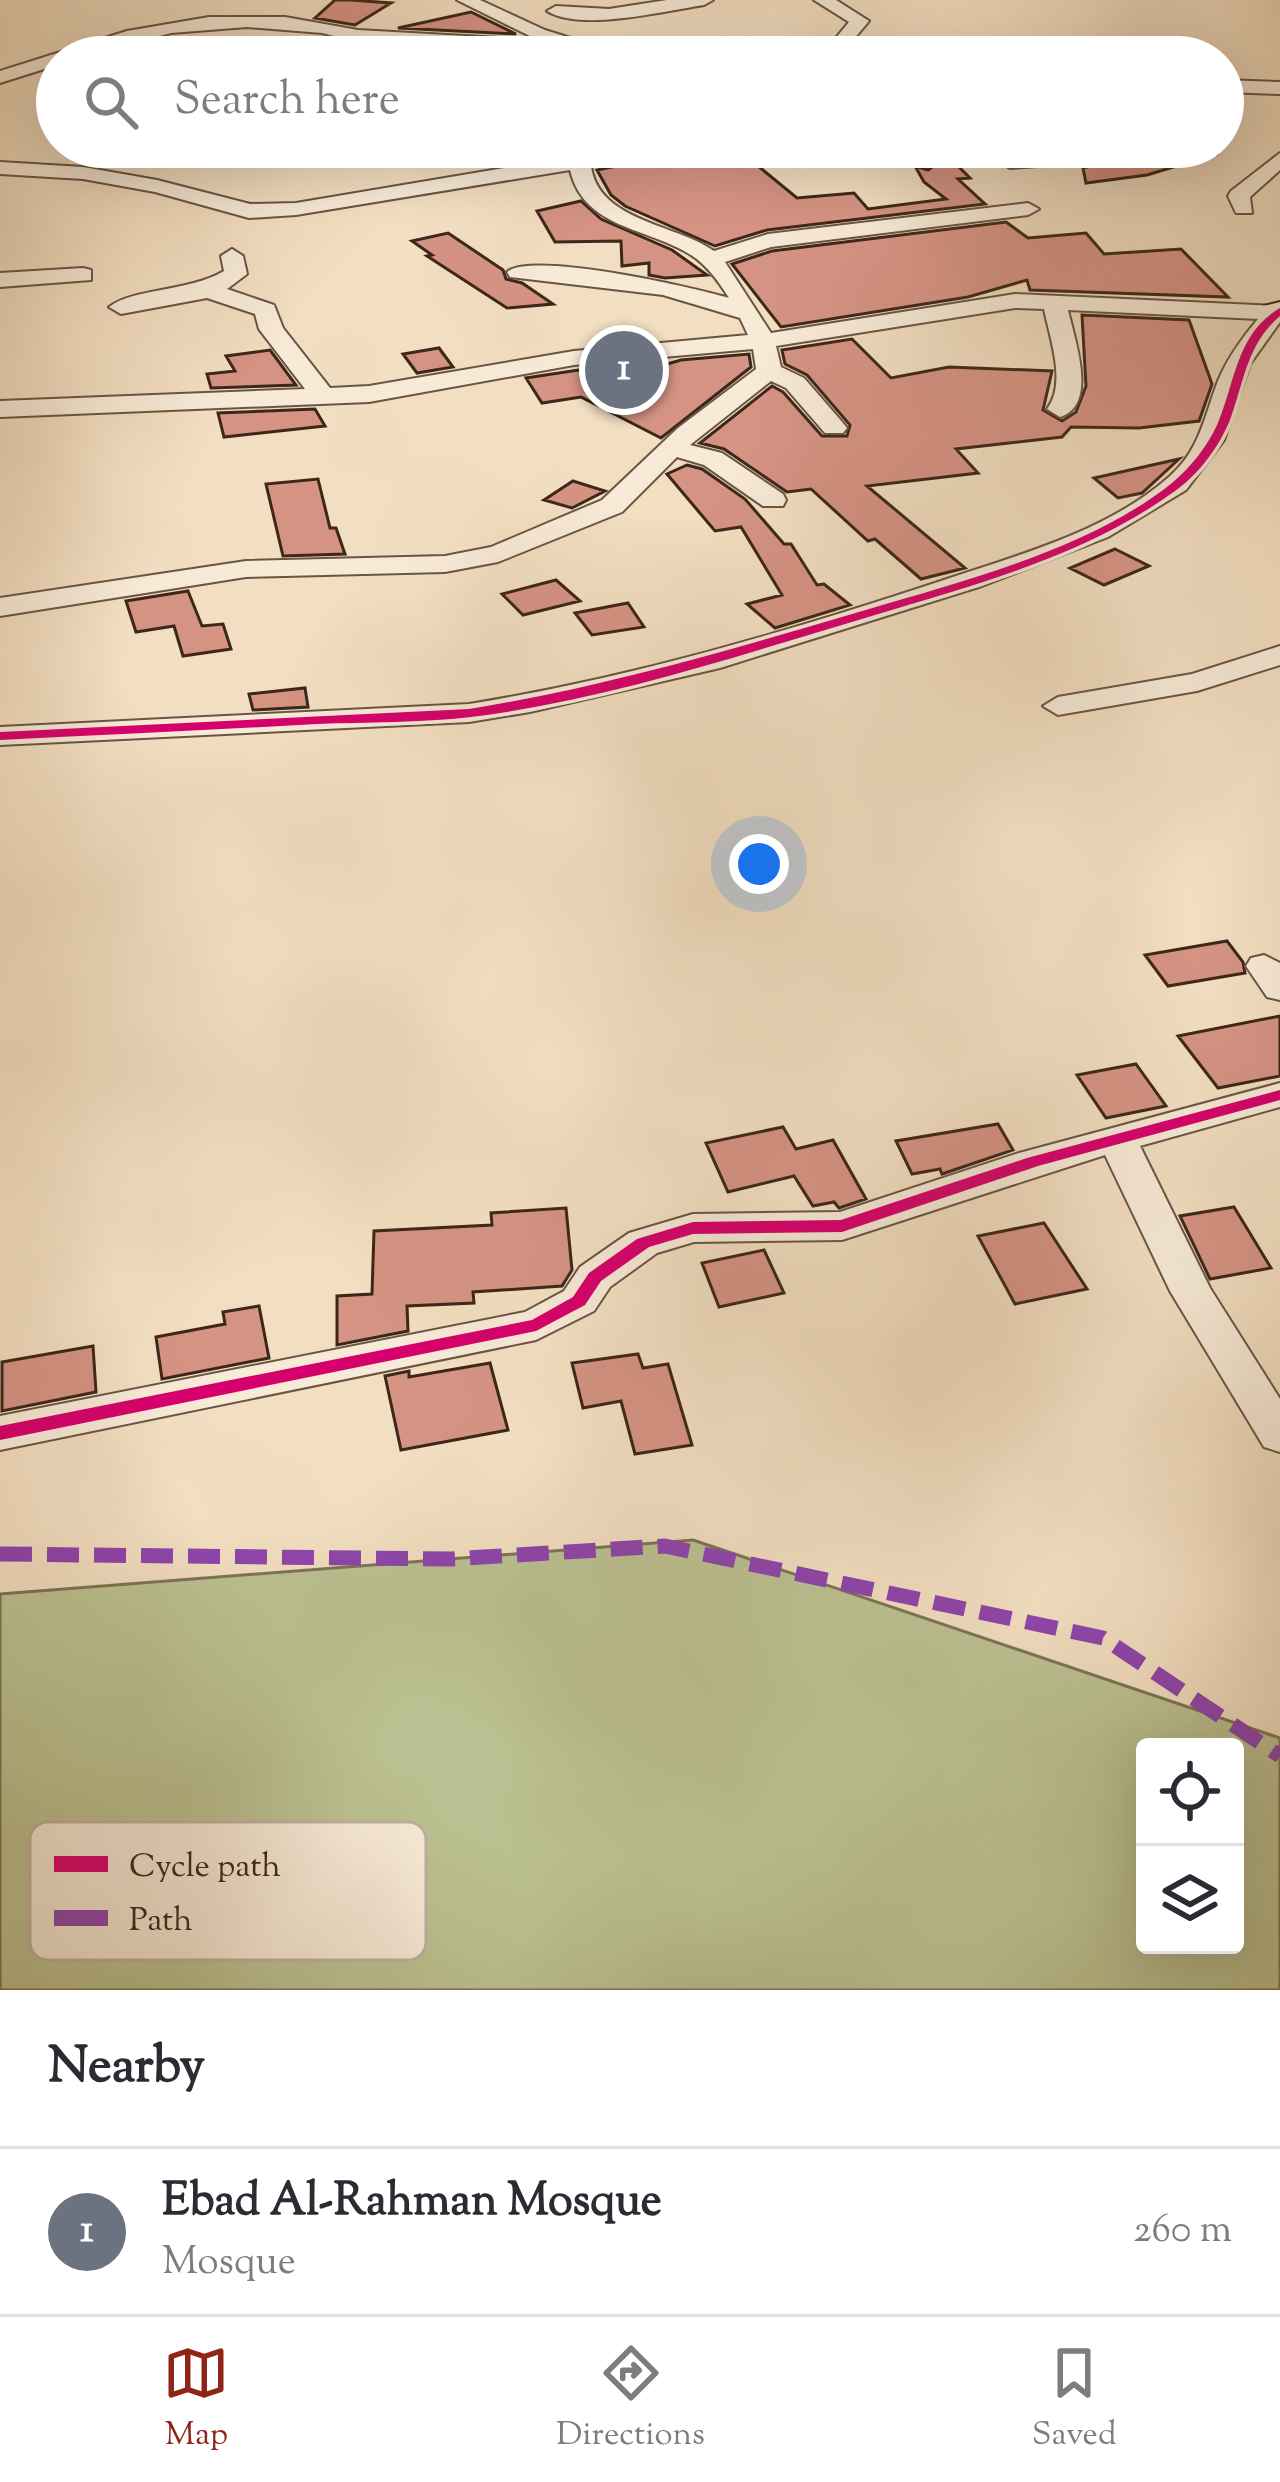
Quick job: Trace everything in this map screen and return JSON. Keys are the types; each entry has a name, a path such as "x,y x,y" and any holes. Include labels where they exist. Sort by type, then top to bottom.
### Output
{"street":[{"path":"466,0 534,36"},
{"path":"546,36 564,5 609,14 704,0"},
{"path":"823,0 860,21 847,36"},
{"path":"137,36 244,20 358,36"},
{"path":"0,76 36,66"},
{"path":"1244,87 1280,88"},
{"path":"1244,208 1239,196 1280,159"},
{"path":"0,168 120,179 249,211 296,209 507,168"},
{"path":"120,179 138,168"},
{"path":"583,168 591,197 621,219 684,242 710,259 766,341 769,371"},
{"path":"710,259 767,241 1028,208"},
{"path":"121,307 208,291 236,274 232,256"},
{"path":"518,272 625,278 704,296 748,313"},
{"path":"0,280 82,275"},
{"path":"208,291 266,310 271,329 324,397"},
{"path":"0,409 369,394 574,358 766,341 1015,301 1278,312"},
{"path":"1054,301 1068,364 1067,401 1060,409"},
{"path":"0,736 469,713 531,704 604,691 707,662 997,572 1103,527 1176,484 1217,436 1238,364 1278,312"},
{"path":"769,371 795,383 834,428"},
{"path":"0,607 246,569 445,564 498,554 612,506 671,448 769,371"},
{"path":"671,448 713,459 773,500"},
{"path":"1058,706 1197,682 1280,655"},
{"path":"0,1433 536,1325 579,1301 595,1277 644,1243 693,1228 842,1226 1033,1162 1280,1095"},
{"path":"1118,1141 1191,1291 1280,1435"}],"green space":[{"path":"693,1540 1280,1738 1280,1990 0,1990 0,1594"}],"building":[{"path":"335,0 391,3 355,25 315,18"},
{"path":"471,12 516,34 398,28"},
{"path":"761,168 797,198 854,193 868,209 946,199 924,182 916,168 960,168 970,178 958,179 985,204 767,230 715,246 625,206 611,195 597,170"},
{"path":"1083,168 1170,168 1147,175 1086,183"},
{"path":"581,201 601,219 672,250 707,275 665,278 649,275 649,263 622,266 621,241 555,242 537,211"},
{"path":"1006,222 1028,238 1086,233 1104,254 1181,249 1228,297 1030,290 1027,280 968,297 781,327 732,264 772,251"},
{"path":"448,233 503,270 506,279 522,283 553,304 507,308 427,256 432,255 412,241"},
{"path":"1082,315 1189,320 1212,384 1199,421 1139,428 1071,427 1062,437 956,449 978,473 867,486 965,568 921,579 875,539 868,541 811,489 787,492 724,449 700,443 772,386 822,436 847,436 850,425 807,375 785,364 782,350 852,339 891,378 949,367 1052,371 1043,410 1062,421 1076,412 1086,386"},
{"path":"439,348 453,367 417,373 403,354"},
{"path":"270,350 296,385 211,388 207,374 235,371 226,356"},
{"path":"749,354 751,367 661,438 581,397 542,403 526,378 598,367 608,381 681,360"},
{"path":"315,409 325,426 224,437 218,413"},
{"path":"1179,459 1142,493 1118,498 1094,478"},
{"path":"687,465 702,469 745,499 784,544 791,544 817,585 824,584 850,605 775,628 747,604 782,595 741,527 715,531 667,474"},
{"path":"318,479 330,528 336,528 345,554 283,556 266,484"},
{"path":"573,481 605,491 572,508 544,500"},
{"path":"1115,549 1149,566 1104,585 1070,568"},
{"path":"556,580 580,601 523,615 502,594"},
{"path":"188,591 202,626 223,624 231,649 183,656 174,626 136,632 126,601"},
{"path":"628,603 644,627 592,635 575,613"},
{"path":"305,688 308,707 253,710 249,694"},
{"path":"1227,941 1243,962 1245,973 1168,986 1145,955"},
{"path":"1280,1016 1280,1076 1218,1088 1178,1036"},
{"path":"1136,1064 1166,1106 1106,1118 1077,1075"},
{"path":"998,1124 1013,1150 942,1174 940,1169 912,1174 896,1141"},
{"path":"783,1127 796,1149 833,1140 866,1199 839,1208 834,1202 813,1206 794,1176 728,1192 706,1143"},
{"path":"1234,1207 1271,1268 1210,1279 1180,1216"},
{"path":"566,1208 572,1270 562,1286 473,1292 474,1303 407,1306 408,1331 337,1345 337,1296 372,1294 374,1231 492,1225 491,1213"},
{"path":"1044,1223 1087,1289 1015,1304 978,1236"},
{"path":"764,1250 784,1293 719,1307 702,1263"},
{"path":"259,1306 269,1358 162,1379 156,1337 225,1324 223,1312"},
{"path":"93,1346 96,1392 2,1411 2,1362"},
{"path":"638,1354 643,1368 668,1364 692,1445 635,1454 621,1401 583,1408 572,1363"},
{"path":"490,1363 508,1430 401,1450 385,1376 409,1371 409,1377"}],"marked path":[{"path":"0,1554 450,1559 665,1546 1103,1638 1280,1756"}],"cycle path":[{"path":"0,736 469,713 669,671 985,577 1105,529 1180,481 1216,438 1245,354 1280,311"},
{"path":"0,1433 536,1325 579,1301 595,1277 643,1243 693,1228 842,1226 1033,1162 1280,1095"}],"place":[{"name":"Ebad Al-Rahman Mosque","path":"624,370"}]}
